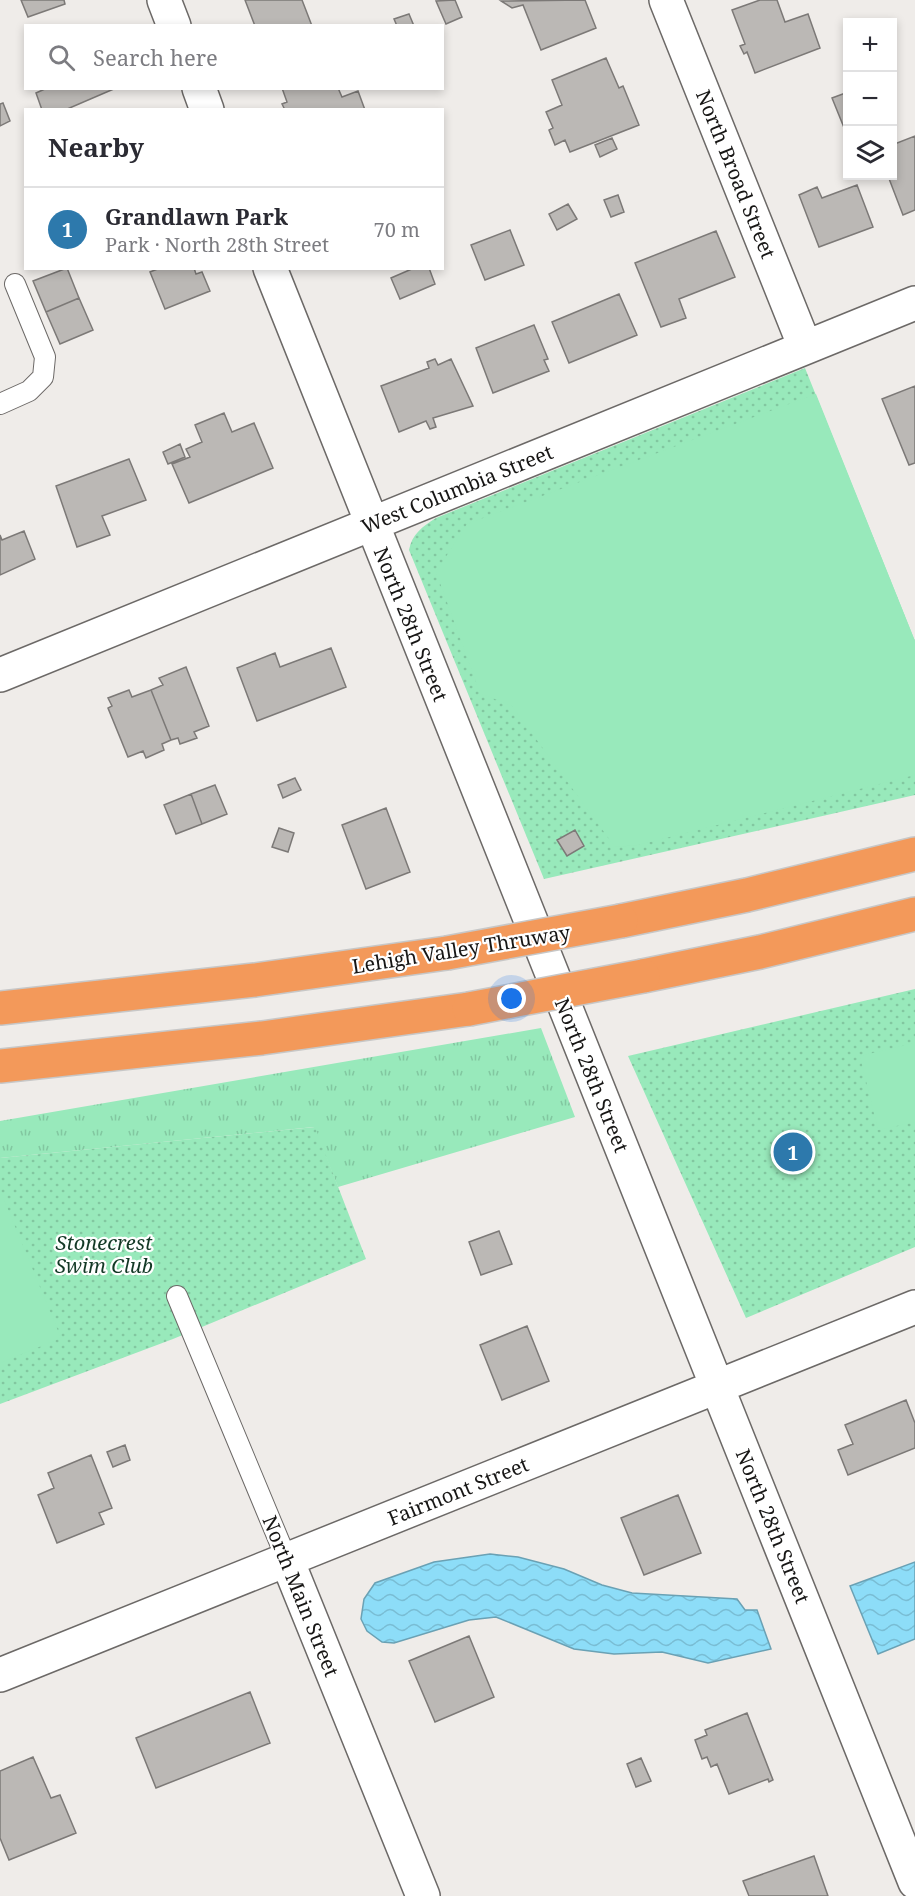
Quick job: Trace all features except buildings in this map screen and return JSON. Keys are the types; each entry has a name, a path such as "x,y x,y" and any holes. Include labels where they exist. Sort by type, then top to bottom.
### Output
{"highway":[{"name":"Lehigh Valley Thruway","path":"0,1008 255,980 447,953 747,895 915,854"},
{"path":"0,1066 262,1038 469,1010 760,952 915,914"}],"street":[{"path":"164,0 173,24"},
{"name":"North Broad Street","path":"666,0 805,347"},
{"path":"200,90 206,108"},
{"name":"North 28th Street","path":"271,270 915,1882"},
{"name":"West Columbia Street","path":"0,675 915,303"},
{"name":"Fairmont Street","path":"0,1675 915,1307"},
{"name":"North Main Street","path":"286,1560 423,1896"}],"lane":[{"path":"0,404 28,392 43,377 45,357 15,284"},
{"name":"North Main Street","path":"177,1296 286,1560"}],"green space":[{"path":"805,368 915,641 915,795 544,879 409,550 415,535 436,518"},
{"path":"816,394 915,641 915,775 638,845 615,847 512,706 480,693 436,572 467,524"},
{"path":"915,989 915,1247 746,1318 628,1056"},
{"path":"541,1028 575,1117 338,1187 314,1127 0,1158 0,1121"},
{"path":"915,1043 915,1122 878,1130 860,1056"},
{"name":"Stonecrest Swim Club","path":"315,1127 366,1259 173,1339 0,1404 0,1158"},
{"path":"0,1190 61,1338 0,1363"}],"water":[{"path":"490,1554 518,1557 564,1569 602,1585 632,1593 737,1599 745,1610 757,1610 771,1649 708,1663 662,1652 614,1654 574,1649 496,1617 469,1620 394,1643 382,1642 367,1631 361,1619 364,1599 375,1583 434,1562"},
{"path":"915,1562 915,1639 878,1654 850,1586"}],"place":[{"name":"Grandlawn Park","path":"793,1152"}]}
